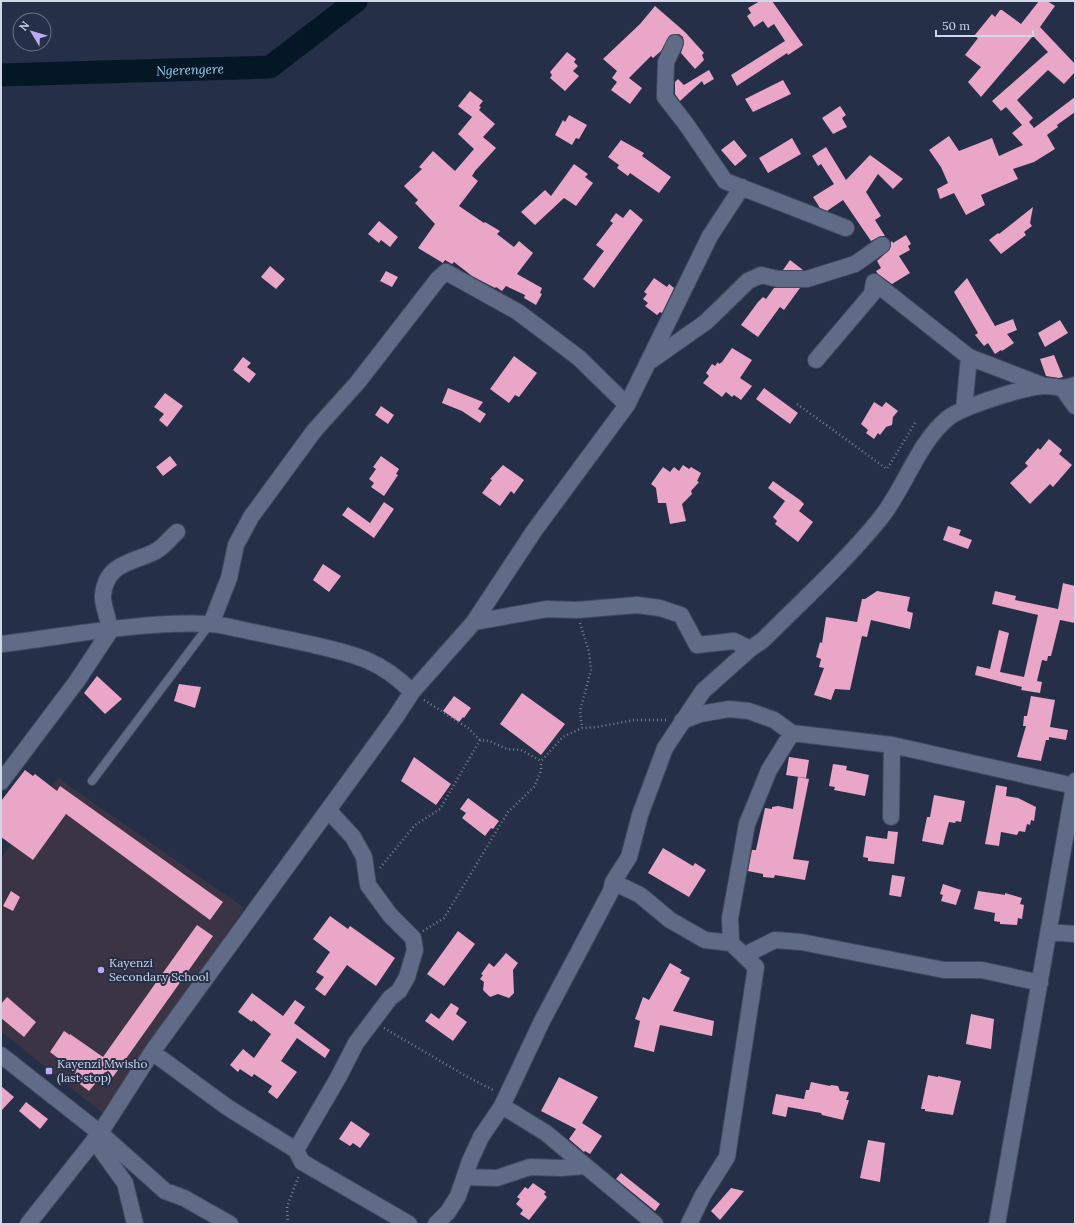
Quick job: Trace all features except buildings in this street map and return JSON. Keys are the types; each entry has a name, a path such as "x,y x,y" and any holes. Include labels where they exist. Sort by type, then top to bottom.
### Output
{"street":[{"path":"675,43 666,62 665,97 686,124 725,181 846,228"},
{"path":"28,1224 97,1136 152,1052 412,692 474,622 534,530 627,405 710,236 742,187"},
{"path":"647,363 706,322 748,281 761,275 778,279 806,279 855,264 882,245"},
{"path":"211,624 229,578 236,545 251,517 314,431 358,382 438,279 446,272 518,312 579,358 627,405"},
{"path":"816,360 872,294 874,282 969,357 1044,386"},
{"path":"964,410 969,357"},
{"path":"436,1224 448,1212 465,1177 470,1161 481,1137 504,1102 542,1021 611,891 613,882 629,857 640,815 665,748 703,691 750,649 763,640 880,519 925,445 949,418 964,410 1028,388 1044,386 1069,387 1075,406"},
{"path":"112,628 109,628 103,597 104,589 113,571 128,562 157,550 177,532"},
{"path":"474,622 547,609 577,610 637,605 660,608 681,616 697,645 734,641 750,649"},
{"path":"1,644 112,628 173,624 211,624 351,654 375,662 402,681 412,692"},
{"path":"1,782 77,681 112,628"},
{"path":"682,721 700,714 729,709 749,711 774,720 792,732 892,745 1075,784 997,1224"},
{"path":"731,943 730,918 747,824 769,770 792,732"},
{"path":"891,817 892,745"},
{"path":"299,1156 356,1043 390,998 399,991 407,977 414,950 413,938 390,916 368,885 364,857 353,837 328,810"},
{"path":"613,882 640,895 670,920 705,940 731,943 756,967 727,1157 703,1195 689,1224"},
{"path":"1049,932 1075,934"},
{"path":"745,955 775,940 801,942 944,970 982,970 1040,983"},
{"path":"152,1052 299,1156 409,1224"},
{"path":"1,1055 165,1191 184,1198 230,1224"},
{"path":"504,1102 546,1133 655,1224"},
{"path":"97,1136 125,1183 135,1224"},
{"path":"465,1177 497,1178 530,1167 561,1168 585,1166"}],"lane":[{"path":"92,781 211,624"}],"path":[{"path":"797,404 887,469 915,423"},
{"path":"577,610 589,652 591,670 580,712 582,728"},
{"path":"412,692 468,728 480,740 489,741 507,749 521,750 541,761"},
{"path":"413,938 444,918 508,812 534,787 542,771 541,761 563,737 582,728 634,720 682,721"},
{"path":"368,885 387,858 414,826 440,809 480,740"},
{"path":"372,1020 504,1102"},
{"path":"288,1224 287,1207 299,1156"}],"shaded area":[{"name":"Kayenzi Secondary School","path":"58,778 244,908 102,1113 1,1031 1,859"}],"waterway":[{"name":"Ngerengere","path":"1,75 270,67 356,1"}],"place":[{"name":"Kayenzi Secondary School","path":"101,970"},
{"name":"Kayenzi Mwisho (last stop)","path":"49,1071"}]}
